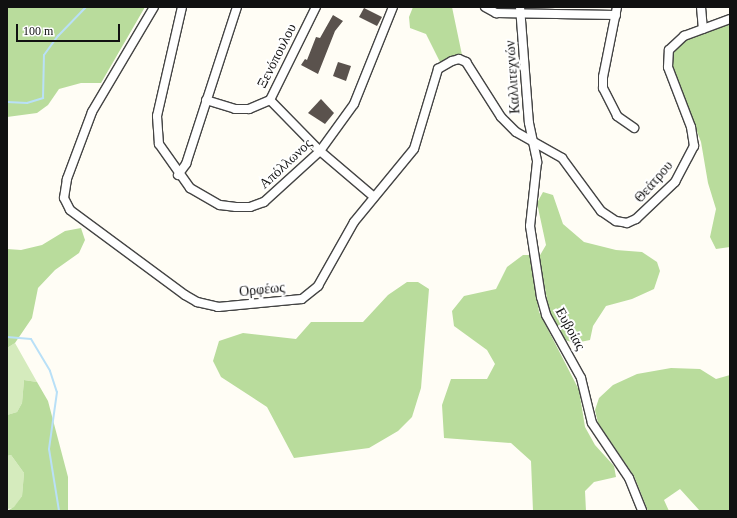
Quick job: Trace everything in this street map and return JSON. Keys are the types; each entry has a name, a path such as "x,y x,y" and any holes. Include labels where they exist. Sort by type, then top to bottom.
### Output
{"street":[{"name":"Ορφέως","path":"154,7 92,112 64,190 66,205 70,210 184,295 207,306 231,307 302,299 310,294 325,276 354,222 414,149 438,69 452,60 459,59 466,62 501,117 535,144"},
{"name":"Απόλλωνος","path":"182,7 157,116 156,131 159,144 178,175 190,188 204,198 220,205 250,207 264,202 320,151 354,104 393,7"},
{"path":"178,175 186,164 237,7"},
{"name":"Ξενόπουλου","path":"206,100 235,109 249,109 270,100 316,7"},
{"path":"485,7 496,13 520,10 617,11 603,77 603,88 617,116 634,128"},
{"path":"701,7 702,29"},
{"name":"Καλλιτεχνών","path":"520,10 529,123 535,144"},
{"name":"Θεάτρου","path":"535,144 562,158 608,217 627,223 641,216 674,182 694,146 691,127 667,59 675,43 702,29 730,19"},
{"path":"270,100 320,151 374,197"},
{"name":"Ευβοίας","path":"535,144 537,167 530,226 546,315 581,378 592,423 629,478 642,511"}],"green space":[{"path":"7,7 145,7 101,83 81,83 59,89 48,105 37,113 7,117"},
{"path":"413,7 452,7 462,55 440,62 426,34 410,28 409,17"},
{"path":"730,22 730,247 716,249 710,237 716,209 708,183 701,142 672,65 673,54 685,39"},
{"path":"543,192 553,195 563,224 584,242 616,250 642,252 657,262 660,271 654,289 632,299 606,306 593,326 590,340 575,343 565,340 550,315 539,257 546,245 537,203"},
{"path":"81,228 85,240 79,253 55,270 38,288 32,318 15,343 7,348 7,249 21,250 42,245 65,231"},
{"path":"523,255 530,255 539,312 579,390 585,427 595,445 614,466 616,477 594,482 585,491 586,511 533,511 531,461 511,443 444,438 442,405 451,379 487,379 495,364 487,350 454,326 452,311 464,296 496,289 507,267"},
{"path":"407,282 418,282 429,289 421,388 412,417 398,431 369,448 294,458 267,407 221,377 213,361 219,341 243,333 296,339 311,322 363,322 388,295"},
{"path":"15,343 37,382 24,380 22,403 17,412 7,415 7,348"},
{"path":"671,368 700,369 716,379 730,375 730,511 700,511 680,489 664,500 669,511 648,511 634,476 598,423 595,410 599,398 613,385 637,374"},
{"path":"24,380 37,382 48,401 68,477 68,511 7,511 14,507 22,496 24,473 11,455 7,456 7,415 17,412 22,403"},
{"path":"11,455 24,473 22,496 14,508 7,509 7,456"}],"building":[{"path":"364,8 382,17 377,26 359,17"},
{"path":"333,15 343,21 335,31 318,74 301,65 305,59 307,60 316,37 320,38"},
{"path":"338,62 351,66 346,81 333,76"},
{"path":"321,99 334,113 325,124 308,113"}],"waterway":[{"path":"7,102 27,103 43,98 44,55 58,36 86,7"},
{"path":"7,337 31,339 50,371 57,392 49,449 59,511"}]}
